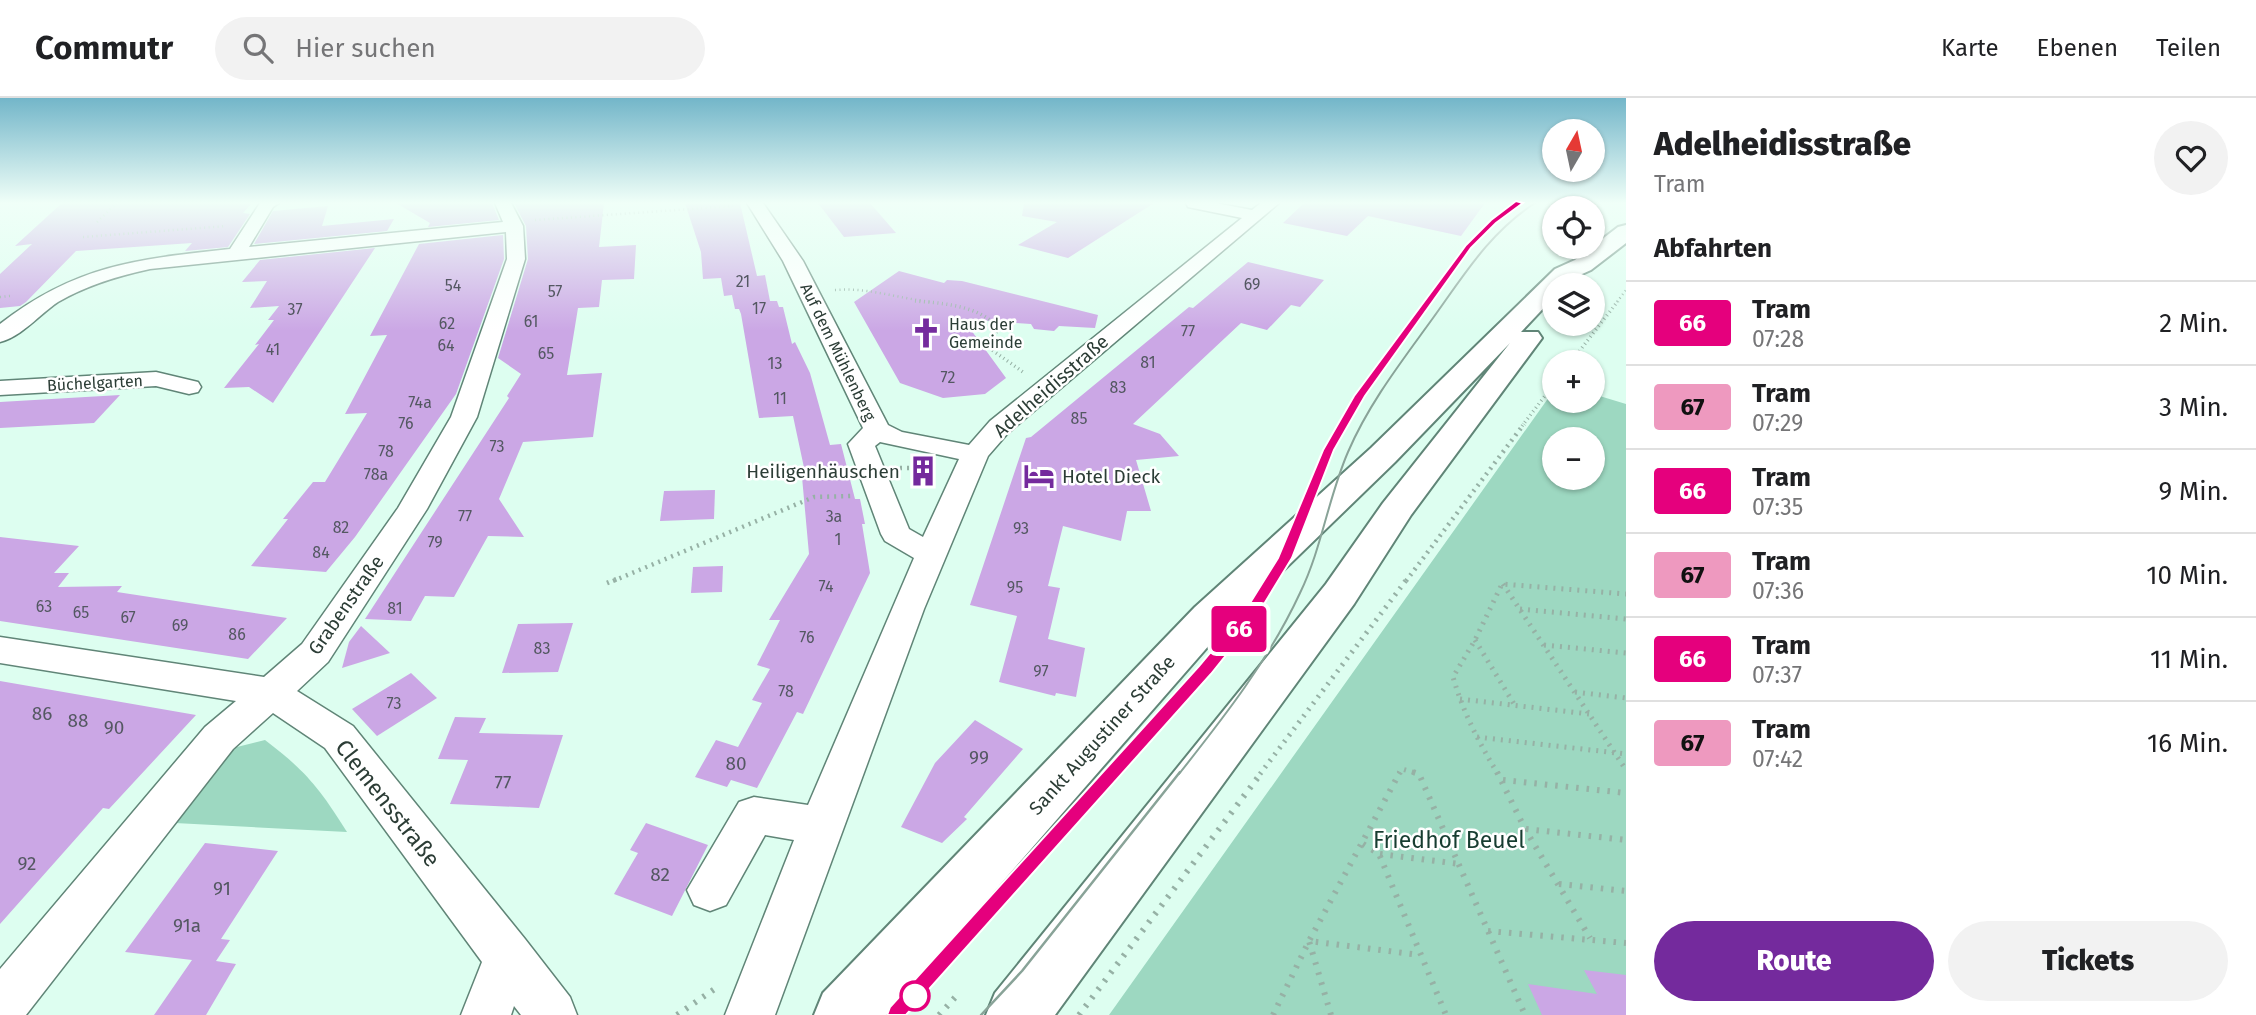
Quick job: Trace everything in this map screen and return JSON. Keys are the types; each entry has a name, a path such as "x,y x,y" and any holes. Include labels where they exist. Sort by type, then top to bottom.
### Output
{"main road":[{"name":"Sankt Augustiner Straße","path":"1578,273 1610,246"},
{"name":"Sankt Augustiner Straße","path":"845,1015 1210,617 1383,455 1542,295"},
{"path":"1017,1015 1340,594 1396,511 1542,319"}],"street":[{"path":"236,254 241,246"},
{"path":"0,335 38,304 91,277 150,262 297,246"},
{"name":"Grabenstraße","path":"0,1008 219,737 315,653 412,509 464,417 516,259 517,246"},
{"name":"Auf dem Mühlenberg","path":"783,246 877,430 895,439 963,452"},
{"name":"Adelheidisstraße","path":"732,1003 821,826 931,555 963,452 999,427 1218,246"},
{"name":"Büchelgarten","path":"0,388 156,379 189,387"},
{"name":"Auf dem Mühlenberg","path":"877,430 861,444 897,534 931,555"},
{"name":"Clemensstraße","path":"0,650 270,692 339,737 552,1015"},
{"path":"710,890 754,815 821,826"},
{"path":"486,1015 508,956"}],"path":[{"path":"809,293 857,288 899,299 940,303 990,317 999,329 985,345 1025,373 1052,383"},
{"path":"1580,350 1626,290"},
{"path":"1079,1015 1542,400"},
{"path":"904,468 914,468 918,477"},
{"path":"607,583 814,497 881,495"},
{"path":"1502,583 1626,594"},
{"path":"1502,583 1626,770"},
{"path":"1502,583 1475,640 1453,677 1459,699 1476,737 1502,780 1525,829 1590,938"},
{"path":"1519,608 1626,619"},
{"path":"1475,640 1514,704"},
{"path":"1543,645 1626,653"},
{"path":"1574,692 1626,698"},
{"path":"1459,699 1589,714"},
{"path":"1476,737 1626,754"},
{"path":"1273,1015 1309,941 1402,769 1419,774 1525,1015"},
{"path":"1502,780 1626,793"},
{"path":"1525,829 1626,840"},
{"path":"1363,844 1379,854 1460,864"},
{"path":"1379,854 1446,1015"},
{"path":"1558,884 1626,891"},
{"path":"1488,931 1626,943"},
{"path":"1309,941 1421,955"},
{"path":"1309,941 1331,1015"},
{"path":"940,1015 960,992"},
{"path":"677,1015 732,1003"}],"green space":[{"name":"Friedhof Beuel","path":"1605,398 1626,404 1626,1015 1109,1015 1542,407 1542,413 1605,413"},
{"path":"265,740 311,782 347,832 175,823 233,748"}],"building":[{"path":"30,246 151,246 76,251 20,306 0,308 0,274"},
{"path":"190,246 229,246 228,247 185,251"},
{"path":"418,246 503,246 504,259 456,394 355,537 326,572 251,566 288,519 283,519 313,482 325,482 367,413 345,414 387,335 370,336"},
{"path":"527,246 636,246 634,279 602,280 599,307 578,308 567,375 602,373 593,437 523,442 499,499 524,537 488,536 454,597 425,596 411,621 365,619 509,398 507,396 521,374 498,358 528,259"},
{"path":"699,246 750,246 757,276 765,275 770,301 777,301 779,307 783,307 792,344 795,342 810,373 830,445 841,444 855,499 860,499 865,524 862,524 870,573 803,714 797,712 757,788 731,780 727,787 695,777 716,740 738,747 762,703 752,700 770,669 757,665 780,620 769,620 809,554 802,477 806,477 793,416 759,418 741,314 739,309 735,309 732,295 724,296 721,278 703,279"},
{"path":"1021,246 1087,246 1068,258"},
{"path":"375,248 273,403 249,387 224,388 259,344 255,345 274,320 268,320 279,306 250,308 267,281 242,282 260,260"},
{"path":"1248,262 1324,280 1300,307 1291,305 1267,330 1241,323 1133,424 1160,434 1179,456 1136,460 1151,511 1127,511 1121,541 1063,526 1048,586 1060,588 1048,639 1085,648 1076,697 1056,693 1055,696 999,682 1017,616 970,605 1026,438 1031,437"},
{"path":"899,271 944,283 947,280 962,281 1098,315 1095,328 1059,326 1054,331 1034,329 1031,324 963,319 1006,378 985,394 943,398 900,383 854,302"},
{"path":"120,395 94,423 0,428 0,402"},
{"path":"715,490 714,519 660,521 664,491"},
{"path":"0,537 79,546 54,573 69,573 58,587 122,586 117,592 287,618 248,659 0,621"},
{"path":"723,566 722,592 691,593 693,567"},
{"path":"573,623 558,672 502,673 518,624"},
{"path":"361,626 390,653 342,668 349,642"},
{"path":"411,673 437,698 377,736 352,709"},
{"path":"0,681 196,715 109,809 103,808 0,924"},
{"path":"455,717 486,718 479,733 563,735 539,808 450,804 468,760 438,759"},
{"path":"975,720 1023,749 964,817 967,819 942,843 901,827 935,763"},
{"path":"646,823 708,845 672,916 614,894 638,853 630,850"},
{"path":"205,843 278,851 221,939 230,940 216,961 236,964 206,1015 154,1015 192,960 125,952"},
{"path":"1584,970 1626,975 1626,1015 1542,1015 1528,984 1597,994"}],"tram line":[{"path":"1112,774 1250,615 1285,558 1329,450 1359,396 1468,246"},
{"name":"66","path":"898,1015 1205,670 1250,615 1285,558 1338,430 1359,396 1468,246"},
{"path":"1179,774 1245,687 1288,618 1308,576 1348,452 1376,399 1487,246"},
{"path":"898,1015 1114,772"},
{"path":"981,1015 1022,971 1180,772"}],"place":[{"name":"Haus der Gemeinde","path":"926,333"},
{"name":"Heiligenhäuschen","path":"923,471"},
{"name":"Hotel Dieck","path":"1039,476"}]}
